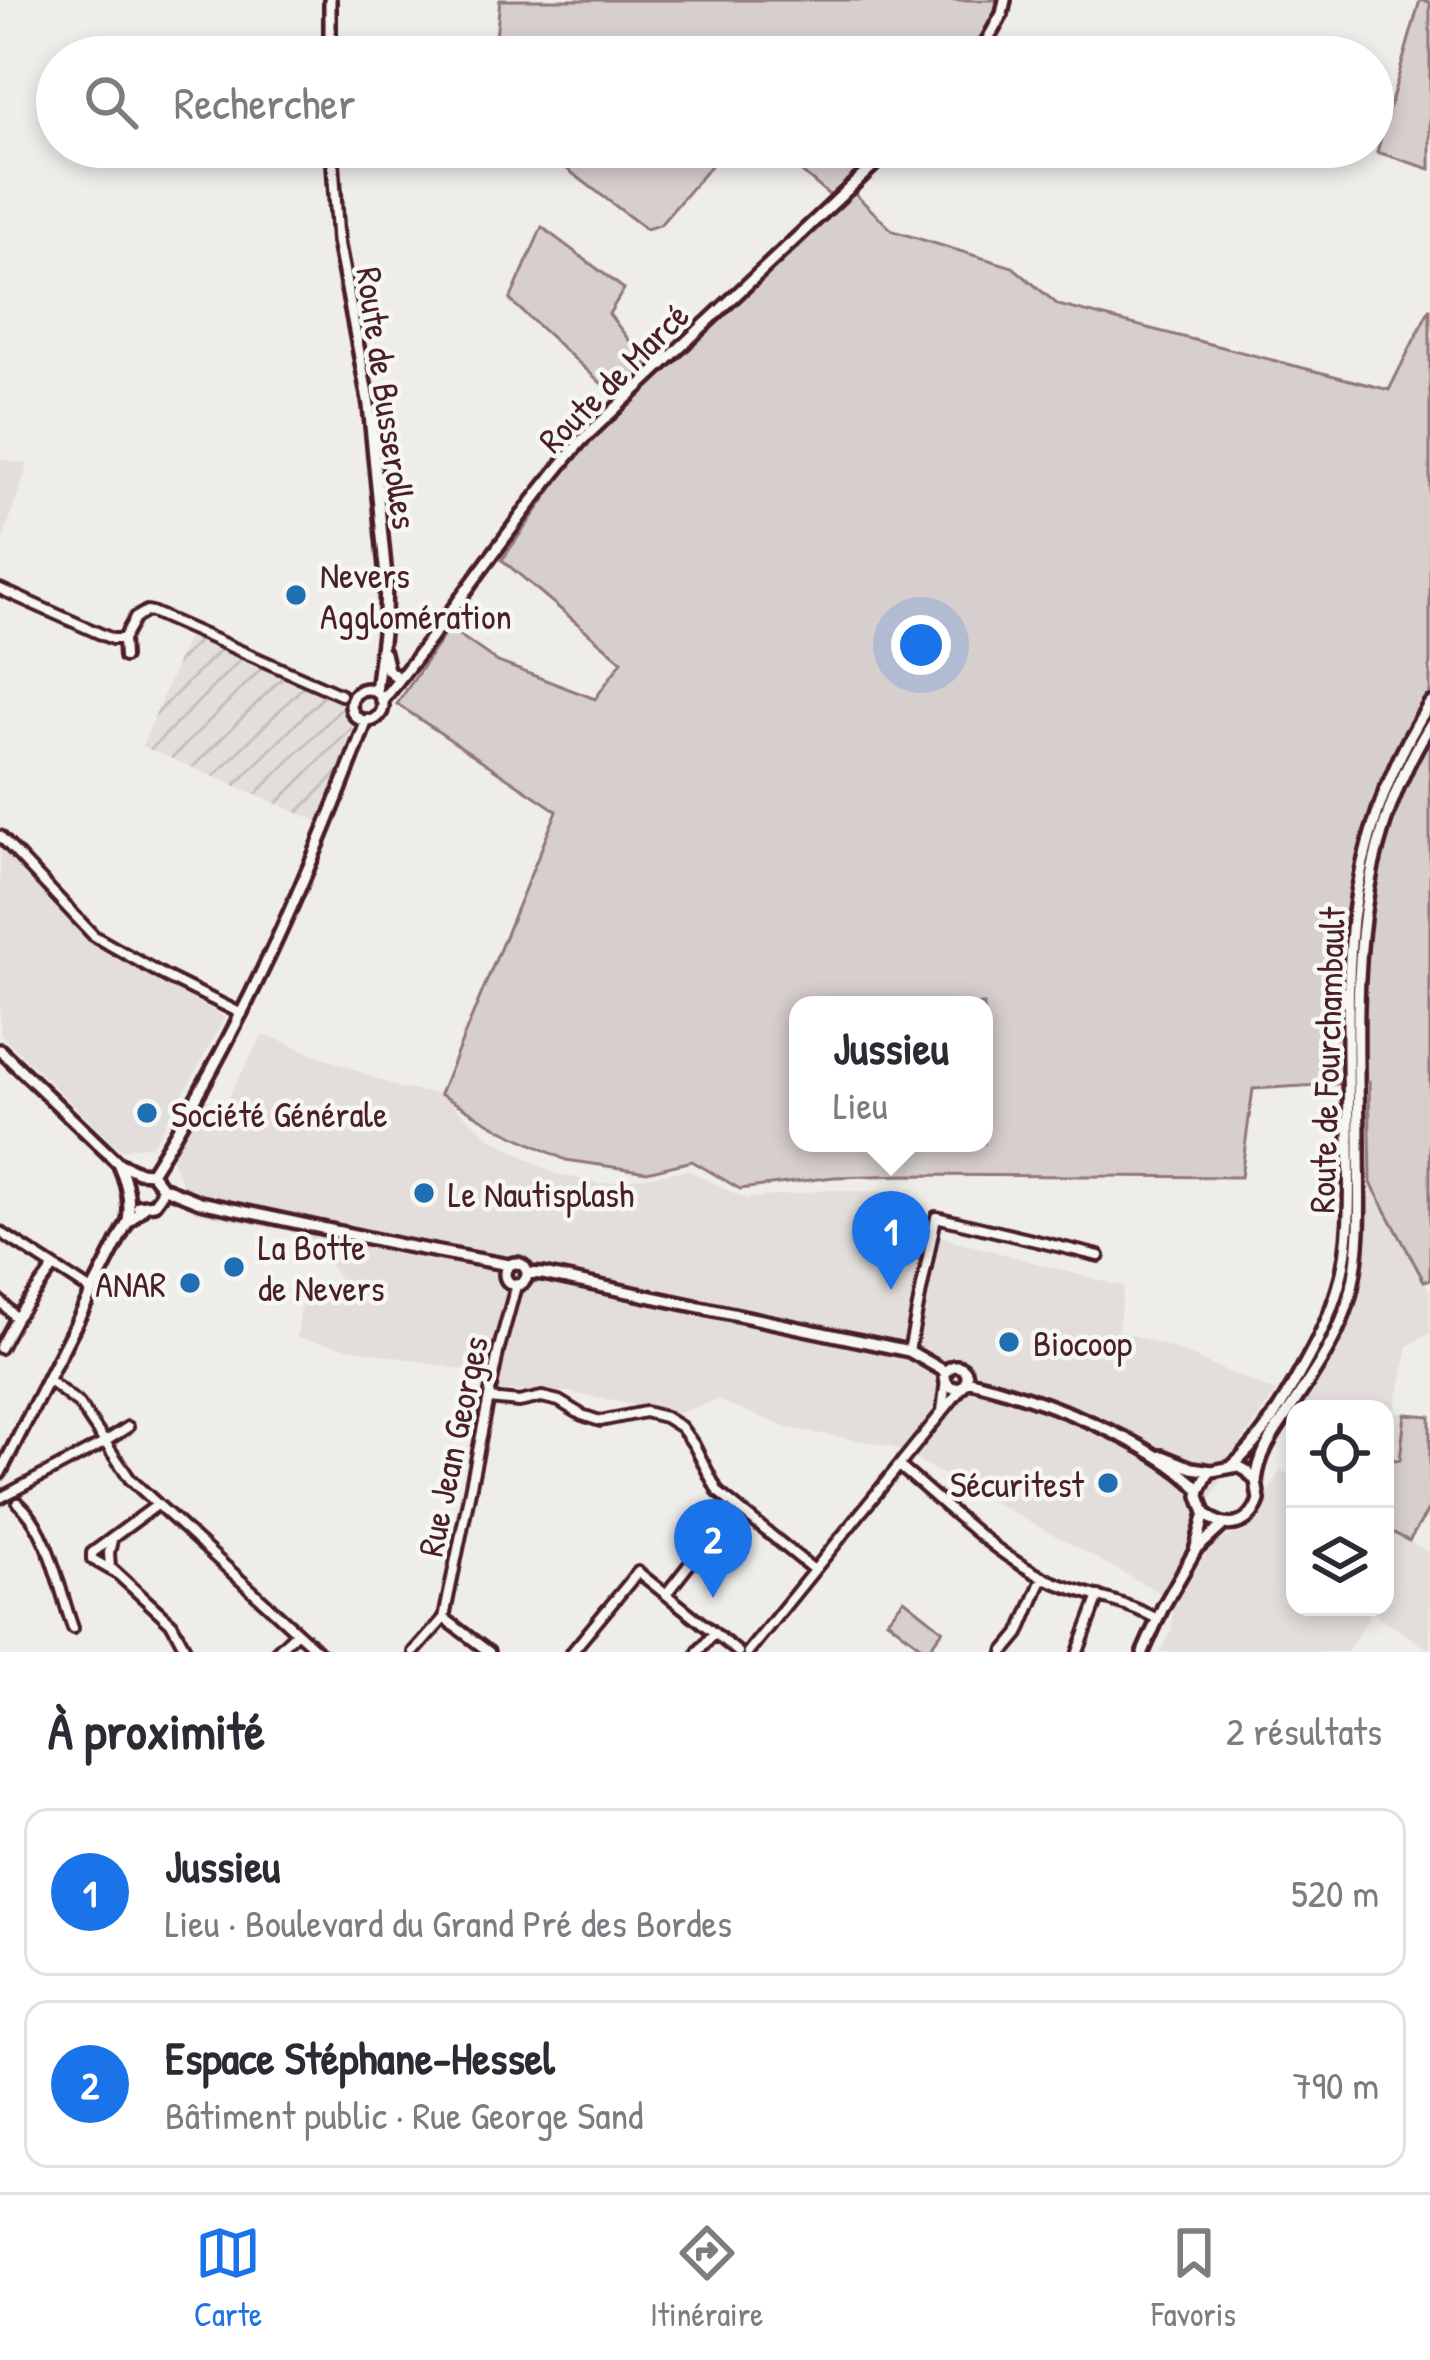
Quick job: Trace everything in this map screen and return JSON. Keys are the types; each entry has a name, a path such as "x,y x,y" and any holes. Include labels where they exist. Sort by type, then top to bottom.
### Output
{"main road":[{"path":"330,0 330,36"},
{"path":"990,36 1005,0"},
{"name":"Route de Busserolles","path":"333,168 338,242 369,405 386,577 376,694"},
{"name":"Route de Marcé","path":"357,709 379,714 376,694 401,676 580,441 871,168"},
{"path":"382,641 388,670 401,676"},
{"path":"151,1173 242,1014 353,758 357,709 376,694"},
{"path":"341,695 357,709"},
{"name":"Route de Fourchambault","path":"1232,1466 1260,1436 1310,1354 1340,1284 1350,1190 1347,1018 1357,896 1385,794 1430,704"},
{"path":"1211,1471 1199,1496 1205,1513 1223,1525 1243,1522 1259,1500 1256,1481 1262,1452 1338,1330 1349,1299 1359,1236 1358,974 1367,888 1394,795 1430,725"},
{"path":"0,1050 118,1163 151,1173 162,1187 200,1202 490,1263 519,1263 527,1273 909,1351 946,1376 952,1388 966,1382 1019,1395 1192,1468 1211,1471 1232,1466 1247,1471 1256,1481"},
{"path":"118,1163 130,1201 128,1223"},
{"path":"127,1184 137,1172"},
{"path":"158,1201 162,1187"},
{"path":"130,1201 144,1207"},
{"path":"0,1473 128,1223 158,1201 200,1202"},
{"path":"490,1263 515,1286 527,1273"},
{"path":"504,1277 508,1265"},
{"path":"946,1376 951,1367 958,1366 967,1373 966,1382"},
{"path":"1140,1448 1200,1490"},
{"path":"1196,1551 1205,1513"},
{"path":"1143,1652 1196,1551 1223,1525"}],"street":[{"path":"0,589 112,639 123,639"},
{"path":"124,657 123,639 135,618 147,610 341,695"},
{"path":"0,836 94,936 242,1014"},
{"path":"909,1351 936,1217 1099,1256"},
{"path":"0,1232 93,1292"},
{"path":"0,1348 54,1268"},
{"name":"Rue Jean Georges","path":"443,1618 515,1286"},
{"path":"0,1301 16,1318"},
{"path":"942,1412 946,1376"},
{"path":"49,1380 79,1404 130,1479 319,1652"},
{"path":"748,1652 966,1382"},
{"path":"489,1399 519,1402 542,1397 601,1421 645,1412 665,1417 681,1426 718,1492 814,1570"},
{"path":"0,1498 128,1427"},
{"path":"899,1466 995,1545 1043,1577 1157,1619"},
{"path":"16,1491 18,1503"},
{"path":"0,1498 18,1503 29,1514 73,1628"},
{"path":"115,1572 92,1559 92,1553 158,1505"},
{"path":"666,1594 713,1534"},
{"path":"112,1540 110,1567 172,1624 187,1652"},
{"path":"578,1650 638,1572 739,1652"},
{"path":"1004,1652 1018,1634 1043,1577"},
{"path":"1078,1652 1100,1596"},
{"path":"414,1652 443,1618 489,1652"},
{"path":"276,1652 298,1632"},
{"path":"698,1652 714,1633"}],"shaded area":[{"path":"500,0 1009,0 996,36 496,36"},
{"path":"1420,0 1430,2 1430,169 1394,157 1394,92"},
{"path":"566,168 709,168 660,225 646,229"},
{"path":"797,168 881,168 855,194 893,231 1013,267 1058,305 1389,390 1430,308 1430,1280 1424,1281 1371,1183 1369,1082 1253,1089 1241,1177 908,1175 834,1177 740,1189 692,1161 647,1172 566,1160 440,1094 557,811 397,704 449,628 498,662 595,699 622,661 502,560 572,461 625,405 510,300 542,227 624,289 609,314 658,378 840,204"},
{"path":"0,459 28,464 0,549"},
{"path":"189,634 340,698 347,706 352,726 347,764 319,822 142,746"},
{"path":"0,844 103,951 225,1017 152,1145 120,1150 0,1034"},
{"path":"262,1036 272,1037 403,1089 440,1094 491,1138 553,1173 601,1184 688,1170 746,1199 825,1190 890,1192 923,1232 1124,1287 1118,1330 1276,1392 1236,1451 1199,1521 1175,1596 1217,1540 1246,1531 1281,1470 1286,1473 1286,1616 1370,1616 1347,1652 1161,1652 1172,1629 1173,1600 891,1446 788,1428 717,1400 677,1414 568,1392 502,1391 484,1374 297,1338 301,1305 339,1277 306,1235 193,1212 172,1159 202,1098 223,1107"},
{"path":"1371,1183 1430,1292 1430,1333 1408,1346 1394,1412 1394,1400 1303,1400 1348,1318 1363,1255"},
{"path":"1394,1412 1405,1414 1400,1460 1394,1460"},
{"path":"1405,1414 1430,1416 1430,1507 1409,1541 1394,1533 1394,1460 1400,1460"},
{"path":"1394,1533 1430,1553 1430,1650 1378,1616 1394,1616"},
{"path":"904,1599 943,1630 927,1651 887,1620"}],"place":[{"name":"Nevers Agglomération","path":"296,595"},
{"name":"Société Générale","path":"147,1113"},
{"name":"Le Nautisplash","path":"424,1193"},
{"name":"La Botte de Nevers","path":"234,1267"},
{"name":"ANAR","path":"190,1283"},
{"name":"Jussieu","path":"891,1290"},
{"name":"Biocoop","path":"1009,1342"},
{"name":"Sécuritest","path":"1108,1483"},
{"name":"Espace Stéphane-Hessel","path":"713,1598"}]}
